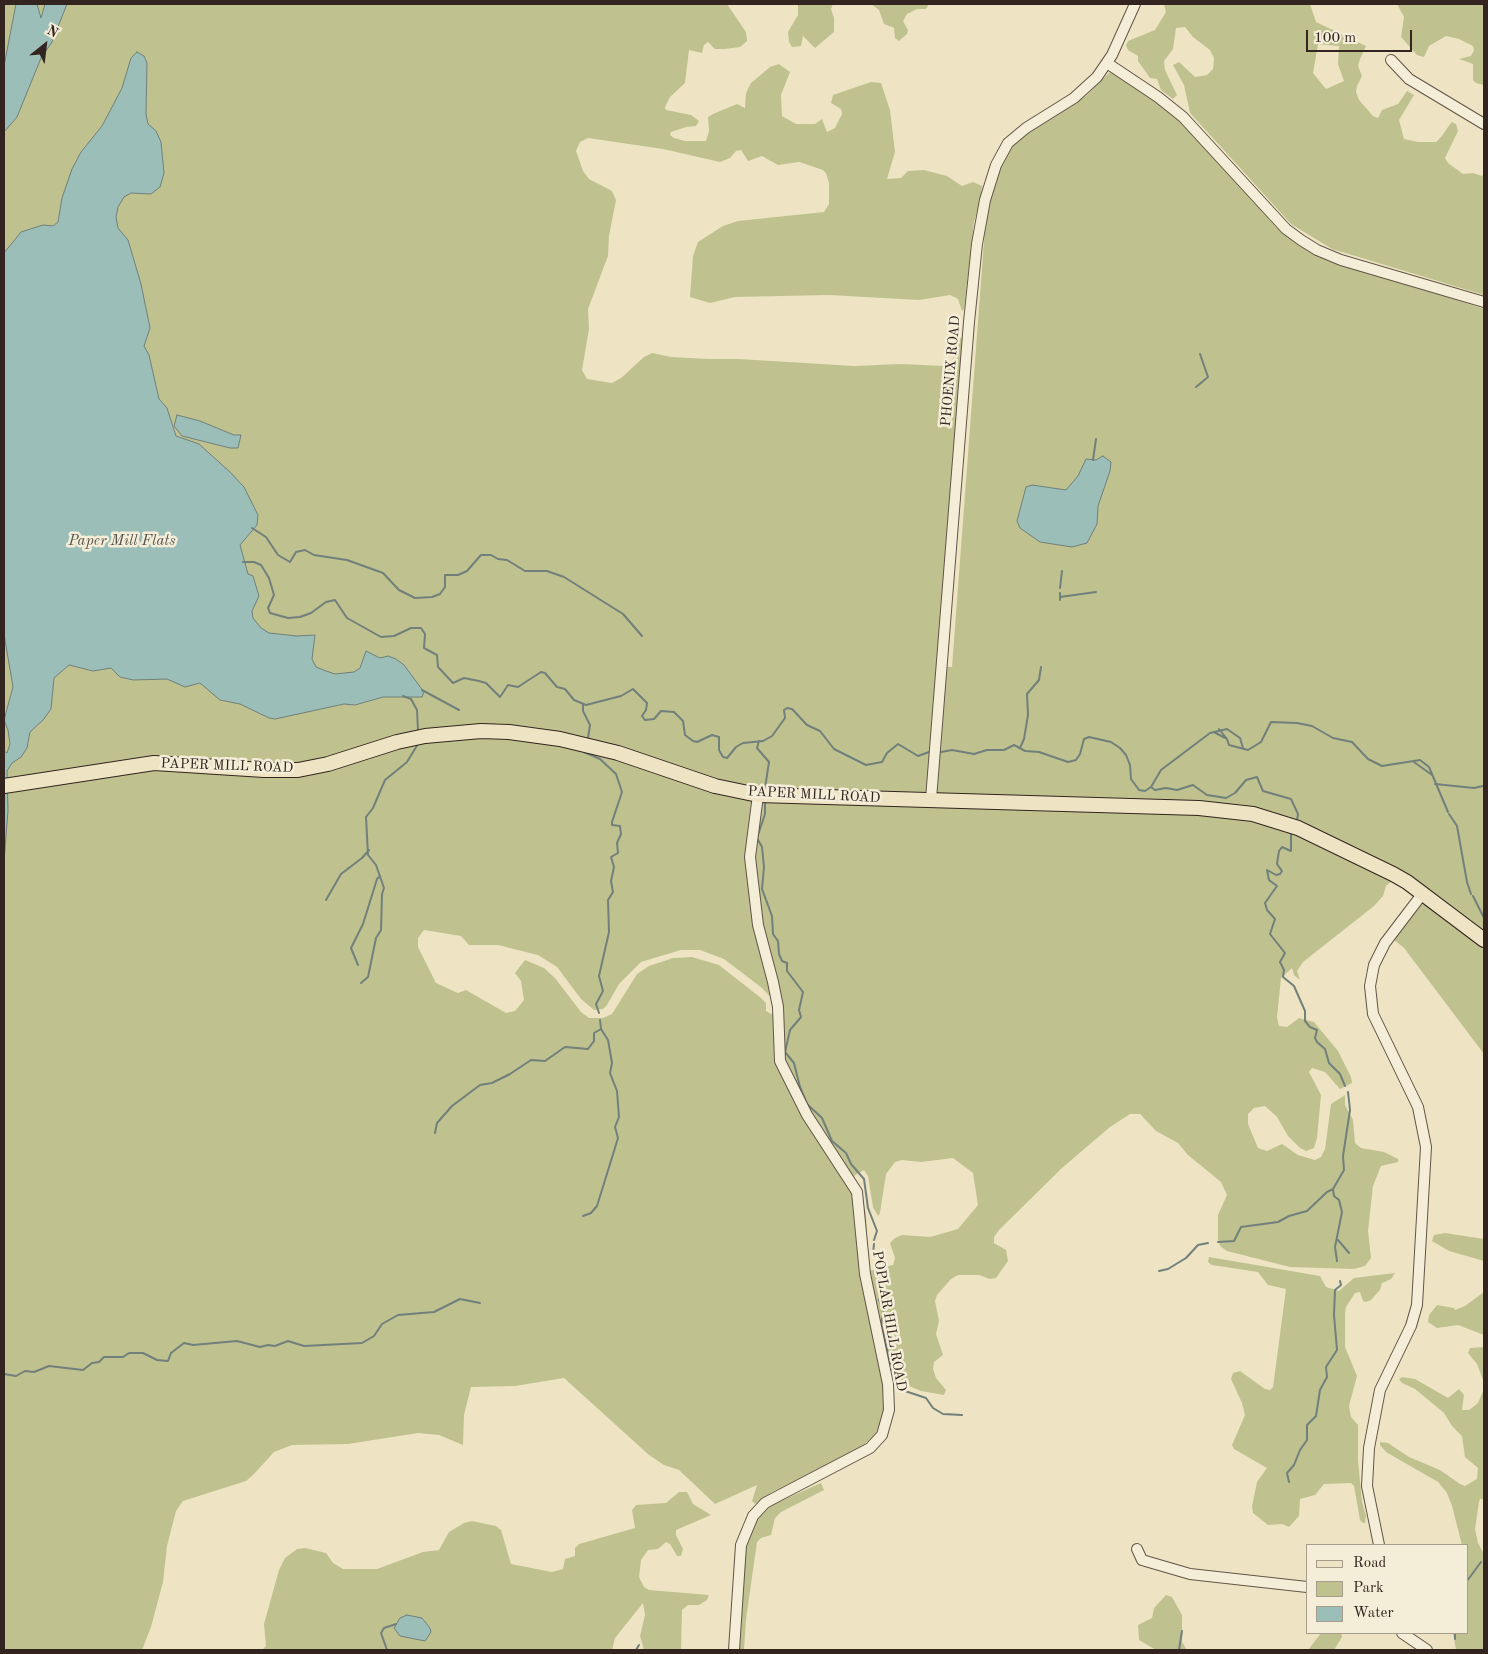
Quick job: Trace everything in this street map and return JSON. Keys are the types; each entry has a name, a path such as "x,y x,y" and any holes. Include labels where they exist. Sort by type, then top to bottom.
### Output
{"main road":[{"name":"PAPER MILL ROAD","path":"4,786 154,763 264,770 298,770 328,764 418,738 448,733 497,731 532,734 610,751 715,786 758,794 1194,808 1254,814 1322,838 1393,874 1423,893 1483,939"}],"street":[{"name":"PHOENIX ROAD","path":"931,799 968,332 977,244 985,200 996,166 1013,137 1083,91 1107,63 1135,4"},
{"path":"1391,60 1409,79 1484,124"},
{"path":"1107,63 1145,88 1183,117 1286,229 1301,240 1317,250 1341,260 1484,302"},
{"name":"POPLAR HILL ROAD","path":"734,1650 741,1545 753,1516 765,1503 870,1448 882,1435 889,1410 888,1384 865,1274 857,1192 807,1115 780,1061 777,1002 758,925 750,857 758,794"},
{"path":"1379,1544 1368,1486 1369,1448 1382,1384 1411,1326 1417,1306 1426,1147 1418,1107 1374,1014 1370,986 1374,965 1385,943 1423,893"},
{"path":"1137,1549 1142,1560 1190,1574 1306,1587"},
{"path":"1403,1634 1427,1650"}],"green space":[{"path":"4,4 727,4 746,32 747,41 740,47 725,49 715,49 708,42 704,45 702,53 689,50 685,83 670,97 665,107 666,110 691,115 699,121 696,126 671,132 670,135 674,138 685,141 706,141 709,131 708,117 737,104 745,108 746,93 751,83 770,67 779,64 790,72 781,95 782,116 796,124 815,124 822,119 827,132 835,128 842,114 841,109 831,103 833,95 871,82 881,83 890,110 895,152 887,179 901,178 908,171 924,170 947,176 962,186 973,182 982,186 974,222 964,309 962,311 958,299 950,295 919,300 829,295 735,297 710,303 690,297 693,256 698,242 723,226 738,221 824,212 829,204 829,183 826,173 823,170 799,162 778,165 762,156 748,161 741,150 736,151 730,158 720,162 663,149 588,138 580,142 576,151 583,171 589,179 612,191 616,200 609,236 608,256 588,309 589,329 582,370 587,379 612,383 621,378 644,357 652,353 671,357 854,366 901,364 943,366 952,364 956,340 962,338 938,667 952,667 986,215 1000,167 1010,146 1024,133 1086,96 1110,72 1121,76 1155,99 1187,127 1275,226 1314,254 1484,309 1484,932 1422,884 1409,877 1399,875 1386,886 1383,896 1374,906 1303,962 1297,971 1300,980 1294,975 1292,968 1281,978 1277,1017 1279,1026 1287,1027 1299,1018 1314,1022 1338,1051 1351,1077 1352,1083 1340,1089 1325,1072 1312,1068 1309,1072 1321,1095 1317,1138 1314,1148 1306,1151 1300,1148 1288,1136 1277,1117 1265,1106 1254,1108 1248,1114 1248,1124 1258,1148 1267,1151 1282,1144 1298,1155 1315,1160 1321,1157 1325,1149 1331,1104 1345,1095 1345,1105 1353,1120 1355,1143 1361,1148 1384,1152 1398,1159 1398,1162 1381,1166 1373,1186 1368,1231 1371,1258 1365,1266 1354,1269 1290,1267 1227,1251 1220,1246 1218,1239 1218,1215 1227,1195 1221,1182 1188,1155 1178,1143 1156,1131 1140,1114 1130,1114 1110,1127 1062,1168 999,1230 994,1237 994,1243 1006,1250 1008,1261 996,1278 990,1279 979,1275 958,1275 951,1279 937,1295 935,1301 939,1321 936,1334 943,1355 934,1362 933,1369 936,1378 946,1390 944,1395 921,1391 897,1381 889,1355 884,1323 874,1332 877,1344 874,1346 883,1383 884,1401 884,1415 875,1435 860,1448 772,1492 755,1504 752,1501 757,1485 715,1504 679,1470 664,1465 649,1455 564,1378 515,1386 471,1387 464,1415 463,1445 439,1435 418,1433 348,1444 292,1445 274,1452 246,1481 183,1501 176,1511 167,1546 163,1582 151,1627 142,1650 4,1650","holes":["424,930 461,936 469,945 498,945 538,955 557,967 581,999 594,1010 603,1009 607,1005 619,984 641,962 681,950 700,950 724,959 762,988 775,1002 775,1016 766,1011 766,1003 761,998 719,965 692,957 673,958 649,966 637,974 612,1014 603,1018 589,1018 581,1012 555,978 544,968 525,960 515,973 521,981 524,1000 515,1011 506,1013 466,990 458,993 436,983 418,947 418,938","953,1158 973,1173 978,1205 958,1229 930,1237 902,1235 895,1238 890,1243 895,1258 893,1265 869,1271 866,1215 863,1198 854,1176 864,1170 868,1176 873,1207 878,1216 886,1174 895,1162 902,1160 921,1162"]},
{"path":"798,4 833,4 831,9 834,18 834,32 815,48 803,36 801,46 792,47 789,42 788,32 798,15"},
{"path":"871,4 929,4 926,9 917,9 907,14 903,21 908,30 907,34 899,41 895,38 894,28 884,24 879,10"},
{"path":"1164,4 1310,4 1316,22 1366,46 1358,66 1362,76 1356,92 1359,100 1373,116 1378,118 1382,110 1398,104 1407,91 1414,95 1399,120 1404,139 1418,142 1436,142 1452,122 1456,124 1458,131 1445,158 1448,163 1463,174 1473,173 1482,176 1484,173 1484,295 1332,249 1291,224 1190,113 1184,85 1173,65 1179,62 1195,77 1207,75 1213,69 1214,58 1210,50 1193,37 1185,27 1176,28 1173,49 1164,61 1165,70 1177,95 1173,99 1161,90 1157,79 1150,78 1138,61 1138,56 1128,50 1126,46 1128,41 1155,30 1166,12","holes":["1318,44 1339,46 1338,64 1344,81 1326,89 1313,73"]},
{"path":"1397,4 1484,4 1484,85 1473,80 1473,64 1459,59 1471,56 1474,50 1473,46 1459,39 1446,36 1429,46 1424,57 1417,55 1401,37 1404,17"},
{"path":"1425,904 1484,944 1484,1054 1404,948 1393,939 1419,905"},
{"path":"1445,1233 1484,1239 1484,1261 1449,1251 1432,1241 1434,1235"},
{"path":"1209,1257 1320,1276 1326,1287 1339,1291 1354,1278 1395,1273 1391,1279 1382,1283 1380,1290 1371,1300 1363,1301 1360,1292 1355,1293 1346,1307 1345,1313 1345,1347 1357,1376 1349,1406 1351,1417 1358,1425 1358,1460 1362,1502 1366,1516 1365,1523 1360,1520 1354,1486 1351,1483 1324,1484 1315,1495 1300,1499 1299,1516 1289,1527 1282,1524 1268,1525 1253,1513 1252,1506 1257,1482 1267,1468 1234,1449 1232,1445 1245,1415 1242,1403 1231,1379 1233,1373 1240,1371 1265,1389 1270,1390 1273,1387 1286,1289 1268,1285 1258,1272 1212,1265 1208,1262"},
{"path":"1484,1292 1484,1335 1458,1325 1437,1328 1428,1322 1429,1315 1437,1305 1454,1308 1455,1310 1465,1306"},
{"path":"1484,1347 1484,1499 1480,1499 1479,1502 1475,1529 1478,1543 1484,1554 1484,1650 1456,1650 1453,1634 1468,1634 1468,1544 1462,1544 1452,1506 1447,1493 1438,1482 1386,1452 1380,1445 1380,1442 1388,1443 1409,1457 1440,1470 1465,1486 1477,1479 1478,1468 1465,1457 1462,1436 1452,1426 1444,1413 1415,1389 1402,1383 1399,1379 1402,1377 1415,1379 1448,1398 1459,1389 1464,1395 1462,1410 1469,1410 1478,1403 1483,1391 1483,1380 1477,1364 1468,1353 1470,1348"},
{"path":"821,1483 824,1490 781,1512 775,1518 771,1535 761,1538 757,1542 746,1619 744,1650 739,1650 746,1549 752,1529 761,1514 772,1505"},
{"path":"679,1492 687,1492 693,1504 711,1515 676,1530 676,1535 683,1549 681,1556 677,1556 670,1544 666,1542 658,1549 648,1550 641,1560 639,1577 644,1587 649,1590 709,1595 707,1600 699,1605 688,1605 682,1610 681,1650 644,1650 640,1636 645,1615 643,1603 615,1638 612,1650 262,1650 266,1646 264,1624 279,1570 285,1558 297,1549 305,1548 326,1553 333,1563 343,1569 377,1569 423,1552 439,1550 449,1532 464,1523 472,1521 496,1526 501,1530 511,1564 552,1572 563,1569 565,1559 575,1556 575,1548 579,1544 635,1528 632,1510 636,1505 666,1503"},
{"path":"1166,1595 1172,1597 1182,1615 1182,1642 1187,1650 1156,1650 1139,1640 1138,1625 1152,1618 1154,1608"},
{"path":"1320,1634 1341,1634 1342,1637 1334,1650 1308,1650"}],"water":[{"path":"16,4 37,4 41,18 45,4 67,4 52,42 41,58 17,117 4,132 4,66"},
{"name":"Paper Mill Flats","path":"137,52 144,56 147,63 146,114 148,124 156,131 161,142 164,173 160,187 151,194 131,193 124,197 118,207 116,217 118,228 128,240 141,284 150,328 144,346 149,355 159,399 167,408 176,436 199,444 230,472 244,487 258,515 257,525 240,545 248,574 253,576 259,596 252,611 253,618 261,628 269,633 297,636 315,635 312,659 316,667 335,674 354,672 360,668 366,651 380,658 388,656 404,665 424,692 422,697 383,697 355,705 344,704 275,719 240,704 220,700 200,683 185,687 167,679 133,680 120,677 111,668 93,671 69,665 54,678 51,709 43,720 30,732 27,748 7,771 8,811 4,861 4,751 7,753 10,744 4,720 13,687 4,634 4,253 21,232 43,225 53,226 58,222 62,198 72,169 81,152 102,126 122,88 131,58"},
{"path":"177,415 200,421 234,435 241,435 238,448 230,448 182,436 174,426"},
{"path":"1103,456 1111,462 1110,471 1098,506 1097,524 1087,543 1072,547 1040,542 1020,528 1017,521 1026,487 1032,485 1066,490 1078,476 1086,459 1096,460"},
{"path":"407,1615 422,1618 430,1628 431,1632 425,1641 400,1636 394,1628 400,1618"}],"waterway":[{"path":"1196,387 1208,377 1200,354"},
{"path":"1093,460 1096,439"},
{"path":"252,528 266,537 278,555 290,562 296,552 305,550 314,555 347,560 383,573 399,590 415,598 432,597 440,594 445,587 445,575 458,575 467,571 481,555 491,555 498,559 507,560 525,571 547,571 564,577 623,614 642,636"},
{"path":"243,562 254,562 261,565 269,578 274,595 268,608 270,613 288,618 300,617 311,613 326,602 335,600 347,618 381,637 394,636 411,628 421,628 425,634 424,648 437,655 438,667 453,683 464,678 486,683 500,697 508,685 518,687 541,672 545,673 557,687 565,689 574,700 586,705 621,696 633,689 647,703 646,710 642,716 645,720 654,719 661,711 674,712 683,721 685,735 693,741 697,742 712,735 719,737 719,750 723,757 727,758 736,747 743,743 763,741 772,736 785,718 784,710 787,708 792,709 807,725 820,731 834,749 866,765 882,762 887,753 898,744 918,756 929,752"},
{"path":"1060,588 1062,571"},
{"path":"1060,597 1096,592"},
{"path":"1060,593 1060,600"},
{"path":"1020,748 1024,739 1028,715 1027,694 1039,680 1041,667"},
{"path":"422,690 459,710"},
{"path":"403,696 411,699 417,710 418,731"},
{"path":"583,704 583,711 590,725 588,738"},
{"path":"1219,729 1229,745 1248,750 1261,742 1271,722 1297,723 1312,726 1333,738 1352,742 1368,759 1382,766 1420,760 1429,767 1448,812"},
{"path":"941,752 952,750 974,754 987,750 1004,750 1014,745 1025,751 1039,752 1068,762 1076,760 1080,754 1084,739 1089,737 1111,742 1120,748 1126,755 1130,765 1131,779 1139,790 1145,791 1151,787 1161,770 1210,733 1227,729 1240,738 1243,748"},
{"path":"1214,732 1225,738"},
{"path":"759,741 757,748 769,762 765,788"},
{"path":"361,983 368,977 376,938 381,930 382,894 384,888 376,865 368,855 366,817 373,808 385,780 407,762 418,744"},
{"path":"584,752 600,759 616,774 622,792 612,822 612,825 620,826 621,834 617,843 618,853 611,857 614,867 611,881 613,892 608,900 609,932 599,976 603,991 596,1004 599,1013"},
{"path":"1414,762 1432,775"},
{"path":"1151,787 1155,790 1166,788 1177,790 1193,785 1207,795 1226,798 1235,793 1246,780 1257,777 1263,791 1291,799 1298,814 1297,821"},
{"path":"1435,784 1474,788 1483,786"},
{"path":"765,802 765,814 757,838 762,847 764,867 762,889 772,916 773,934 778,941 779,954 782,961 787,963 787,971 803,992 799,1010 801,1017 790,1030 785,1052 794,1063 800,1087 807,1104 822,1118 832,1141 846,1153 851,1164 864,1179 868,1208 877,1231 874,1240"},
{"path":"1449,814 1457,826 1471,894"},
{"path":"1291,833 1291,851 1282,847 1279,851 1277,864 1282,871 1276,875 1267,870 1269,880 1277,886 1265,903 1267,910 1275,919 1270,934 1285,953 1280,962 1284,970 1283,977 1294,986 1305,1011 1305,1021 1310,1027 1317,1030 1315,1038 1325,1049 1329,1063 1340,1074 1345,1086"},
{"path":"326,900 341,874 362,858 369,850"},
{"path":"358,965 351,948 363,924 377,879 380,876"},
{"path":"1473,896 1484,918"},
{"path":"583,1216 591,1213 597,1206 618,1138 615,1127 619,1117 617,1091 610,1073 612,1063 608,1040 601,1029 600,1020"},
{"path":"435,1133 437,1123 452,1106 480,1085 492,1083 531,1060 545,1061 565,1047 588,1049 594,1041 594,1033 601,1029"},
{"path":"1218,1242 1234,1241 1241,1227 1278,1222 1289,1216 1307,1211 1327,1192 1333,1189 1344,1170 1343,1156 1350,1110 1348,1092"},
{"path":"1333,1189 1334,1196 1339,1200 1342,1212 1335,1247 1337,1261"},
{"path":"1338,1240 1349,1253"},
{"path":"1159,1271 1168,1269 1186,1258 1198,1245 1208,1243"},
{"path":"873,1254 874,1244"},
{"path":"877,1266 881,1271 882,1282 882,1294 879,1300 884,1312 881,1323 896,1388 926,1398 933,1408 943,1414 962,1415"},
{"path":"1289,1482 1287,1473 1294,1465 1300,1450 1307,1440 1307,1425 1316,1416 1320,1390 1327,1377 1326,1367 1337,1350 1334,1315 1335,1290 1341,1285 1340,1281"},
{"path":"4,1374 16,1376 25,1371 34,1372 49,1366 83,1370 92,1363 99,1362 104,1357 123,1357 129,1353 143,1353 157,1360 168,1361 171,1353 184,1343 193,1345 237,1341 260,1347 275,1346 288,1341 304,1346 362,1343 374,1336 382,1324 398,1315 434,1312 460,1299 480,1303"},
{"path":"1468,1580 1481,1562"},
{"path":"387,1650 381,1633 384,1628 396,1624"},
{"path":"1179,1650 1182,1631"},
{"path":"1455,1634 1455,1639"},
{"path":"636,1650 639,1645"}]}
